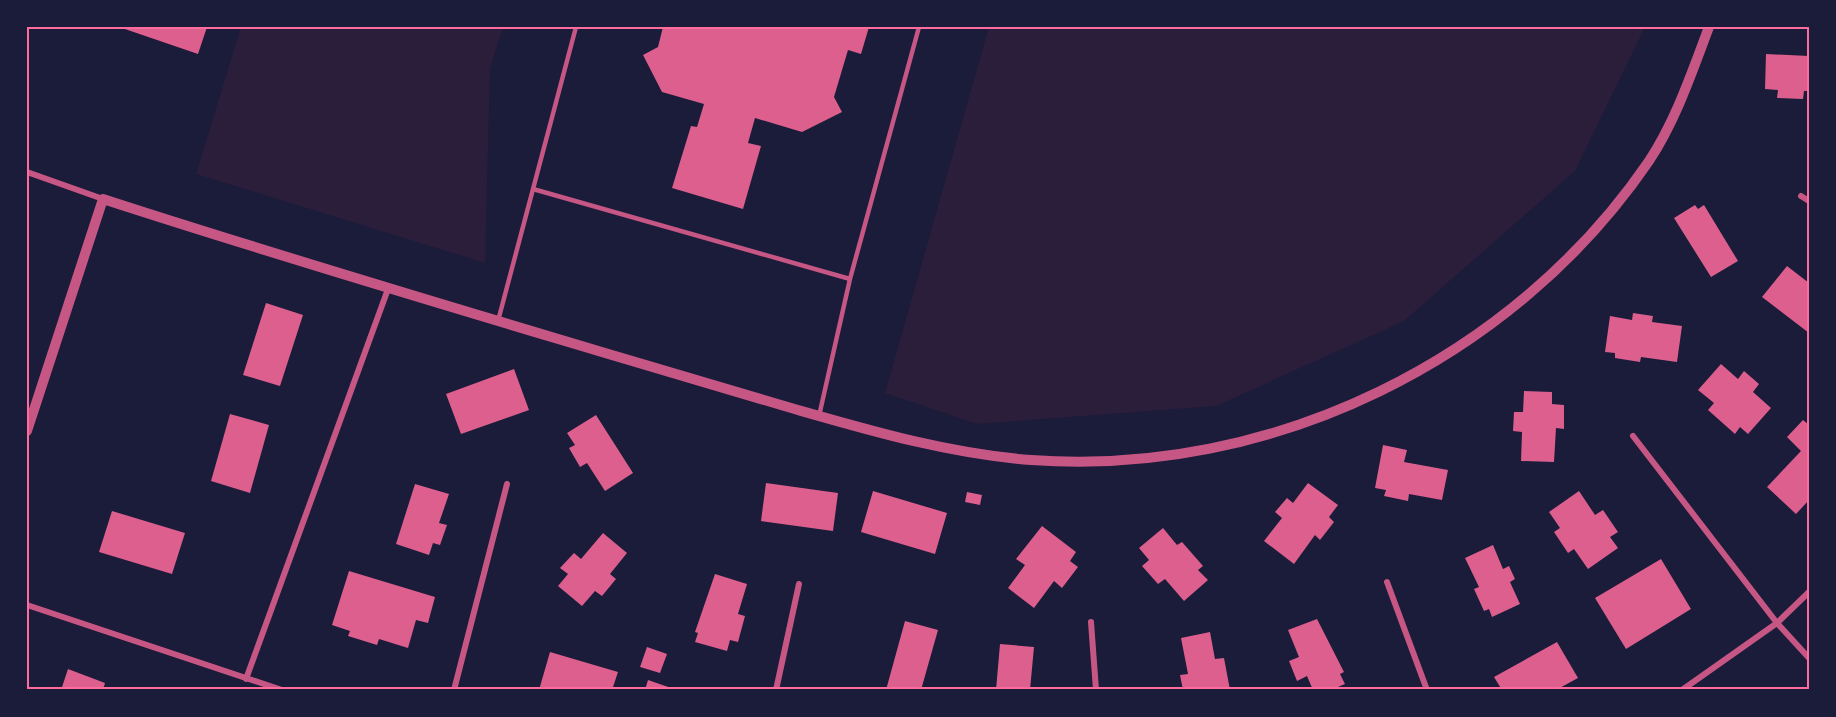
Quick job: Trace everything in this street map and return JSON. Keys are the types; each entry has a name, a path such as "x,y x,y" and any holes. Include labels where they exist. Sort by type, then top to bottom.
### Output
{"street":[{"path":"27,172 103,199 388,289 819,416 948,450 1033,460 1121,461 1190,453 1263,436 1334,412 1405,380 1463,345 1521,302 1571,256 1616,206 1651,157 1680,102 1709,27"},
{"path":"1801,196 1809,201"},
{"path":"27,432 103,199"},
{"path":"246,680 388,289"},
{"path":"1633,436 1777,623 1809,658"},
{"path":"454,690 507,484"},
{"path":"1387,582 1427,690"},
{"path":"776,690 800,584"},
{"path":"1682,690 1777,623 1809,591"},
{"path":"27,605 246,680 282,690"},
{"path":"1091,622 1096,690"}],"lane":[{"path":"498,321 576,27"},
{"path":"819,416 850,279 919,27"},
{"path":"533,189 850,279"}],"shaded area":[{"path":"241,27 503,27 490,69 485,263 196,174"},
{"path":"989,27 1645,27 1575,171 1404,321 1216,406 977,424 885,393"}],"building":[{"path":"119,27 207,27 198,54"},
{"path":"663,27 869,27 861,54 848,50 834,97 842,112 802,132 755,118 748,143 761,146 743,209 672,188 691,126 697,127 704,104 662,92 643,55 658,47"},
{"path":"1766,54 1809,56 1809,91 1804,91 1803,99 1777,98 1778,90 1765,89"},
{"path":"1695,205 1698,209 1704,205 1738,261 1711,277 1674,218"},
{"path":"1787,266 1809,283 1809,333 1762,297"},
{"path":"266,303 303,315 280,386 243,375"},
{"path":"1633,313 1653,316 1652,322 1682,326 1677,362 1641,357 1640,362 1615,358 1615,353 1605,352 1610,316 1632,320"},
{"path":"1721,364 1738,379 1744,371 1759,384 1753,392 1771,408 1748,434 1740,427 1735,434 1708,410 1714,403 1698,390"},
{"path":"514,369 529,410 461,434 446,394"},
{"path":"1524,391 1552,392 1552,404 1564,405 1564,429 1556,428 1554,462 1521,461 1522,432 1513,431 1514,412 1523,412"},
{"path":"230,414 269,425 250,493 211,481"},
{"path":"596,415 633,473 605,491 587,463 580,467 569,448 575,445 567,433"},
{"path":"1803,420 1809,425 1809,500 1796,514 1767,487 1801,451 1787,437"},
{"path":"1383,445 1407,450 1404,462 1448,470 1442,500 1409,494 1408,501 1384,496 1386,490 1375,488"},
{"path":"766,483 838,493 833,531 761,521"},
{"path":"1308,483 1338,505 1329,517 1334,522 1320,540 1315,535 1294,564 1264,541 1282,518 1275,512 1287,498 1293,503"},
{"path":"415,484 449,494 439,523 447,525 440,545 433,543 429,555 396,544"},
{"path":"873,491 947,513 935,554 861,532"},
{"path":"1579,491 1595,515 1603,510 1618,532 1610,537 1618,548 1588,569 1574,549 1568,553 1554,532 1560,528 1549,512"},
{"path":"967,492 982,495 980,505 965,502"},
{"path":"112,511 185,533 172,574 99,552"},
{"path":"1042,526 1076,552 1070,561 1078,567 1062,588 1054,581 1034,608 1008,588 1025,565 1016,559"},
{"path":"1163,528 1177,545 1182,542 1203,566 1198,570 1208,580 1184,601 1165,579 1158,584 1142,566 1149,560 1139,548"},
{"path":"603,533 627,553 610,574 616,579 602,596 595,591 582,606 558,586 568,574 560,568 574,553 581,559"},
{"path":"1493,545 1503,569 1509,566 1515,579 1510,582 1520,604 1492,617 1489,609 1484,611 1474,589 1479,587 1465,558"},
{"path":"1661,559 1691,609 1626,649 1595,598"},
{"path":"349,571 435,597 428,623 416,620 408,648 379,639 377,645 348,636 350,631 332,625"},
{"path":"715,574 747,584 738,614 745,616 738,642 730,640 727,651 695,642 698,633 695,632"},
{"path":"1317,619 1344,672 1340,674 1345,684 1331,690 1313,690 1307,676 1297,681 1289,661 1299,657 1288,630"},
{"path":"905,621 938,630 921,690 886,690"},
{"path":"1210,632 1215,659 1224,658 1230,690 1183,690 1180,675 1188,674 1181,638"},
{"path":"1557,642 1578,678 1556,690 1502,690 1494,677"},
{"path":"1000,644 1034,647 1030,690 996,690"},
{"path":"647,647 667,654 660,673 640,667"},
{"path":"550,652 618,672 612,690 539,690"},
{"path":"68,669 105,683 103,690 61,690"},
{"path":"648,680 677,690 645,690"}]}
